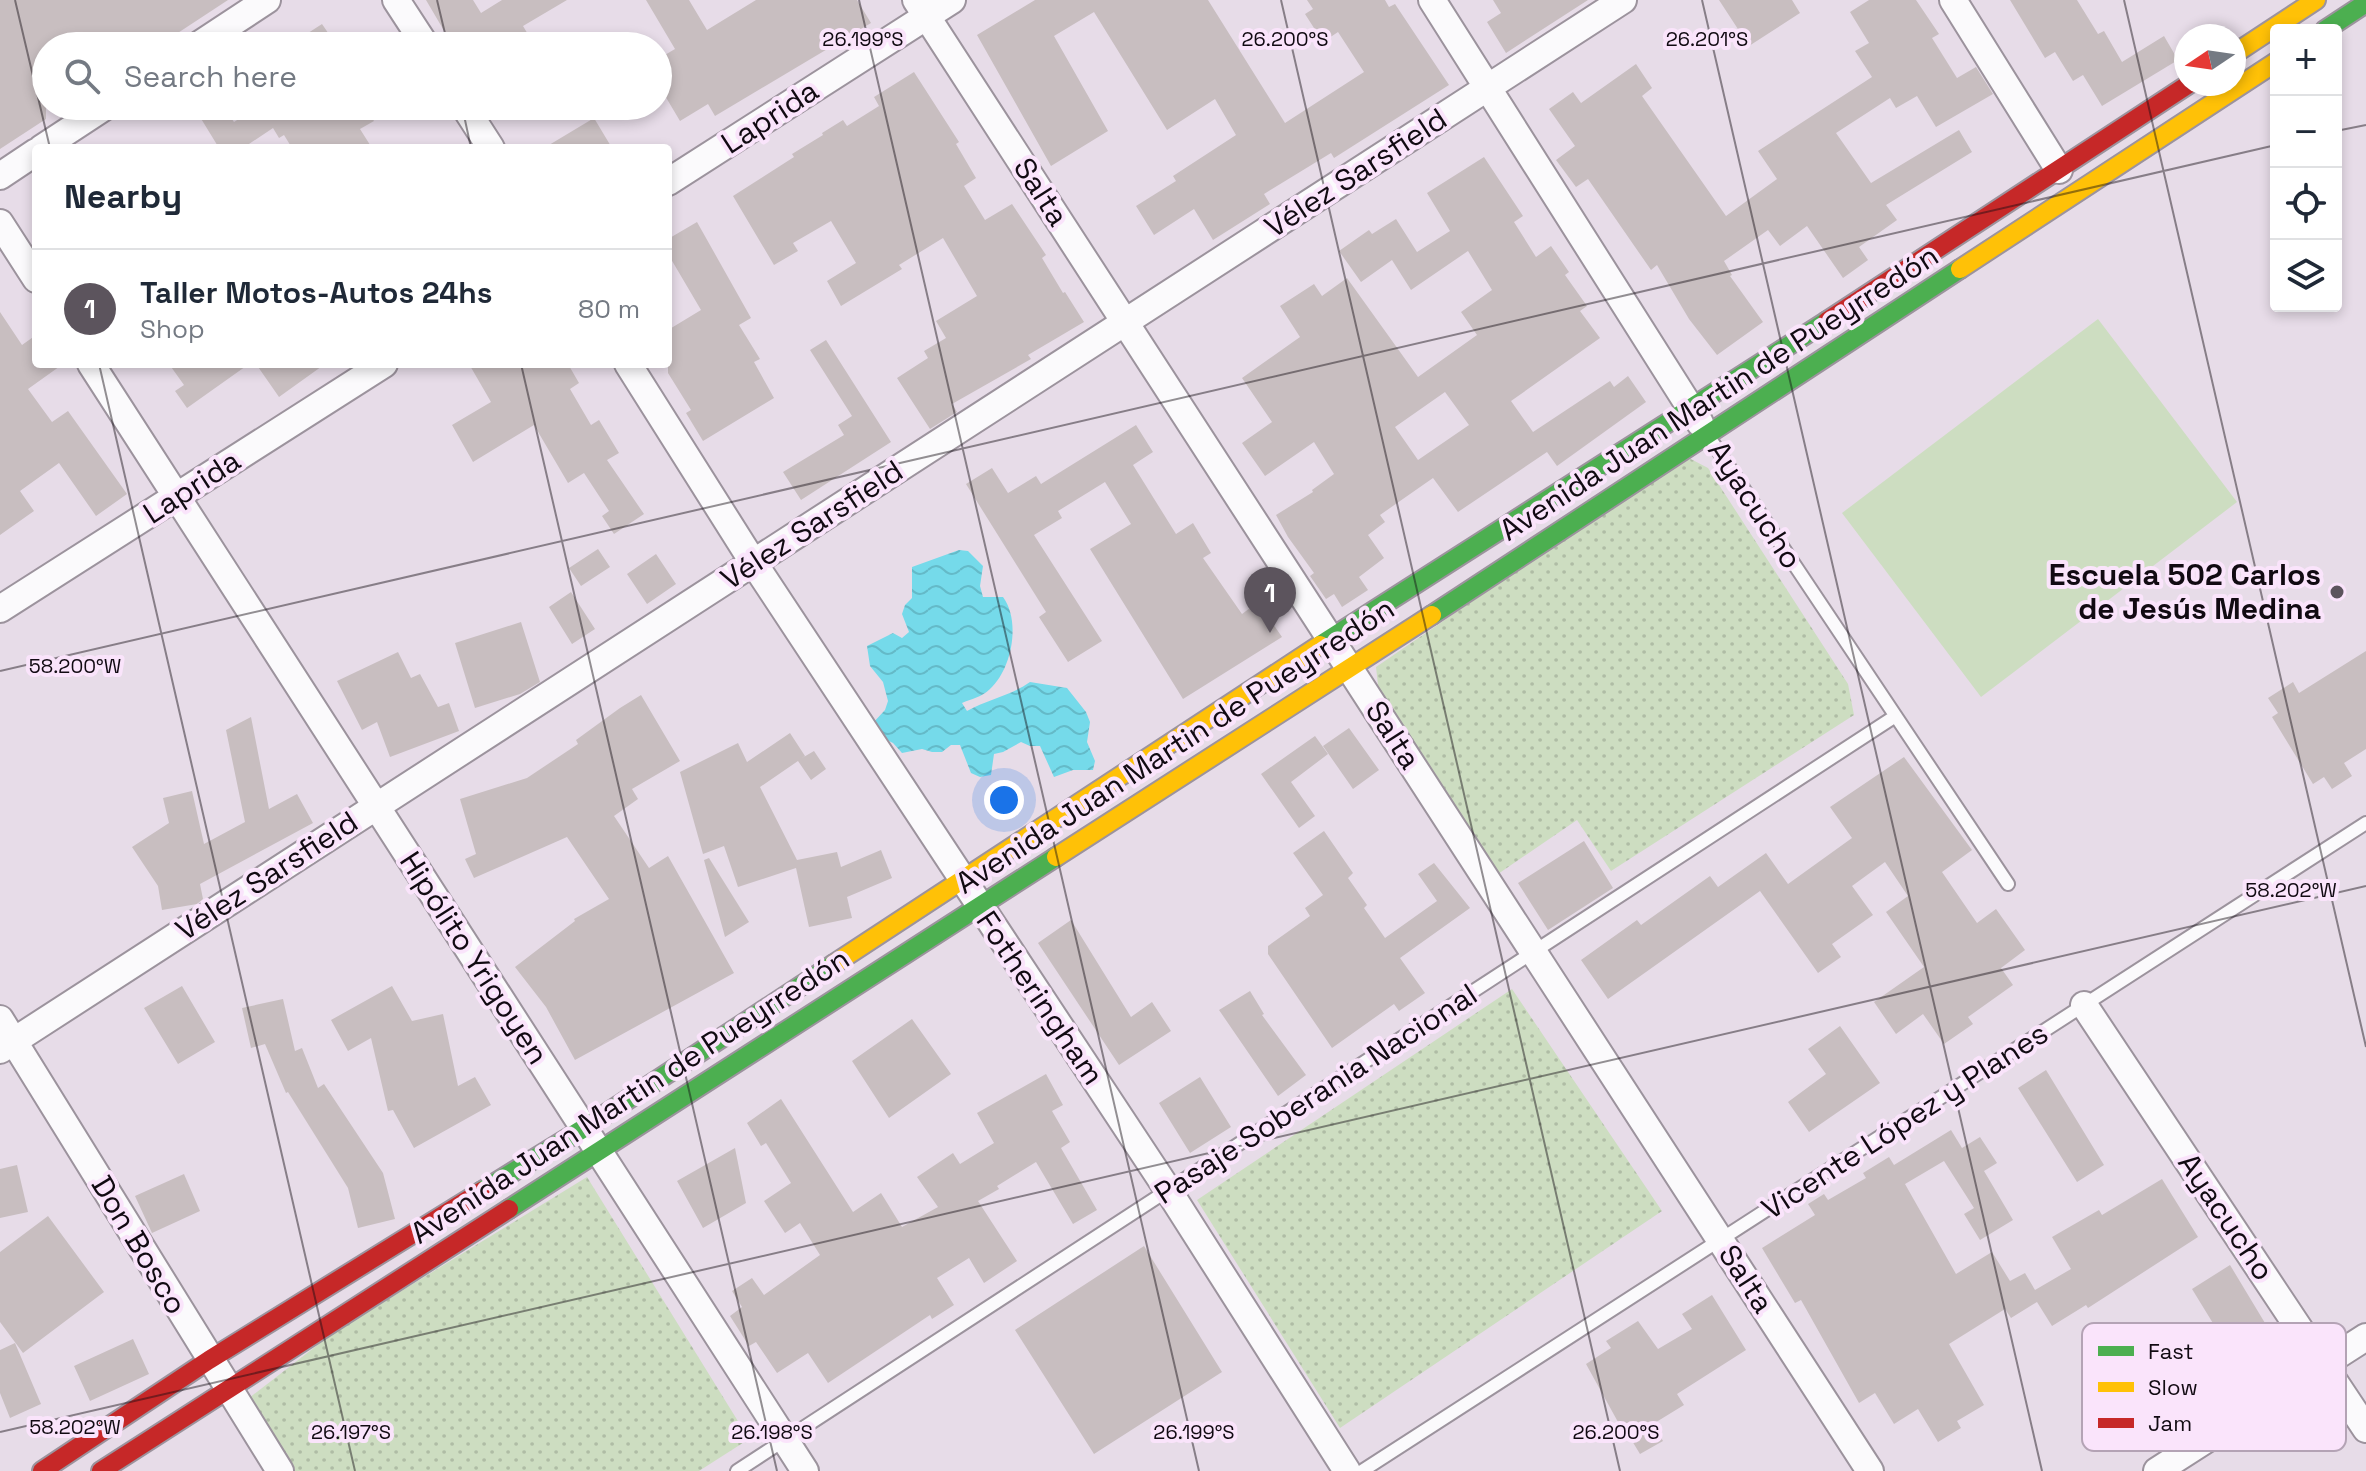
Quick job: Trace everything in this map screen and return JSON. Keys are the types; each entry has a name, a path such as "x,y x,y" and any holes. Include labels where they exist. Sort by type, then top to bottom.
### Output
{"main road":[{"path":"2246,46 2316,0"},
{"path":"2334,24 2366,3"},
{"name":"Avenida Juan Martin de Pueyrredón","path":"42,1471 209,1360 591,1139 978,906 2270,66"},
{"name":"Avenida Juan Martin de Pueyrredón","path":"101,1471 229,1389 962,880 2174,94"}],"street":[{"path":"218,32 267,0"},
{"path":"396,0 417,32"},
{"name":"Laprida","path":"672,179 922,8 952,0"},
{"name":"Ayacucho","path":"1432,0 1707,434"},
{"name":"Vélez Sarsfield","path":"5,1036 376,806 1623,0"},
{"path":"1953,0 2059,170"},
{"name":"Salta","path":"922,8 1870,1471"},
{"path":"48,144 85,120"},
{"path":"473,120 488,144"},
{"path":"0,176 32,155"},
{"path":"0,223 32,273"},
{"name":"Hipólito Yrigoyen","path":"94,368 805,1471"},
{"name":"Laprida","path":"0,609 378,368"},
{"name":"Fotheringham","path":"631,368 753,562 1168,1190 1347,1471"},
{"name":"Ayacucho","path":"2084,1005 2297,1323"},
{"name":"Don Bosco","path":"5,1036 280,1471"},
{"path":"2346,1350 2366,1337"},
{"name":"Ayacucho","path":"2346,1398 2366,1429"},
{"path":"2157,1471 2188,1451"}],"lane":[{"name":"Ayacucho","path":"1707,434 2008,884"},
{"name":"Pasaje Soberania Nacional","path":"737,1471 1894,717"},
{"name":"Vicente López y Planes","path":"1362,1471 2366,823"}],"green space":[{"path":"2098,319 2237,502 1981,697 1842,513"},
{"path":"1685,456 1708,468 1848,684 1854,715 1611,871 1577,820 1498,874 1380,703 1376,667"},
{"path":"1512,989 1662,1211 1340,1428 1197,1200"},
{"path":"587,1177 749,1439 699,1471 295,1471 249,1398 333,1333"}],"water":[{"path":"959,550 968,551 983,566 980,586 983,597 1003,597 1009,607 1013,631 1009,657 998,680 984,694 962,703 967,711 1030,682 1067,688 1090,722 1087,742 1095,761 1093,770 1073,770 1054,777 1040,746 1021,742 994,754 991,775 980,777 971,773 960,745 951,745 942,752 922,749 902,753 893,743 875,734 872,724 885,710 888,701 883,682 870,666 867,646 893,633 902,638 909,632 902,614 912,598 912,567"}],"building":[{"path":"0,0 228,0 179,32 32,32 32,120 44,120 0,149"},
{"path":"426,0 473,0 481,13 502,0 567,0 523,26 527,32 445,32"},
{"path":"646,0 689,0 707,30 756,0 857,0 871,23 715,116 708,104 680,121 672,108 672,51 675,49 672,32 665,32"},
{"path":"1035,0 1208,0 1285,123 1364,72 1338,32 1323,42 1305,14 1313,9 1307,0 1385,0 1389,7 1395,4 1449,85 1334,158 1331,153 1264,194 1270,204 1213,240 1194,209 1154,235 1136,206 1176,181 1173,176 1236,135 1215,99 1167,130 1094,12 1054,36 1108,131 1051,166 977,35"},
{"path":"1493,0 1588,0 1506,53 1487,22 1501,13"},
{"path":"1719,0 1792,0 1800,13 1749,46"},
{"path":"1869,0 1916,0 1939,34 1932,38 1957,78 1976,67 1993,94 1936,127 1917,96 1896,108 1890,98 1836,133 1871,183 1959,130 1972,152 1886,205 1897,220 1859,247 1868,260 1843,278 1807,226 1780,246 1768,230 1724,261 1730,276 1763,322 1717,355 1689,319 1657,265 1651,270 1588,179 1576,187 1556,160 1575,146 1549,109 1573,92 1581,103 1636,64 1652,88 1642,96 1726,216 1777,179 1758,151 1872,77 1855,51 1869,43 1850,12"},
{"path":"2010,0 2077,0 2098,34 2104,31 2122,62 2164,36 2174,53 2174,62 2102,106 2083,75 2073,81 2055,52 2045,58"},
{"path":"322,24 327,32 310,32"},
{"path":"914,72 959,142 956,144 976,178 964,186 985,220 1012,204 1046,255 1042,258 1063,293 1084,322 1028,355 1031,359 952,404 957,412 930,429 897,378 928,358 924,351 946,338 936,321 977,296 943,238 899,265 902,269 841,306 827,281 856,263 831,221 793,243 798,251 774,265 733,196 794,157 792,154 843,120 847,126 879,106 874,97"},
{"path":"202,120 374,121 360,129 369,144 290,144 284,135 279,138 273,128 249,144 217,144"},
{"path":"595,120 610,144 551,144"},
{"path":"1484,157 1523,216 1514,222 1536,257 1551,246 1569,272 1565,275 1587,306 1580,311 1600,338 1511,401 1533,432 1610,381 1614,387 1628,376 1646,402 1557,466 1547,452 1458,512 1433,478 1380,515 1385,522 1368,535 1384,558 1359,577 1368,590 1342,607 1334,594 1326,599 1310,576 1314,573 1276,515 1313,492 1334,474 1314,442 1265,476 1242,443 1272,422 1242,378 1300,337 1280,306 1314,284 1322,296 1347,278 1418,377 1477,335 1461,312 1492,290 1468,251 1411,290 1392,260 1361,282 1339,251 1369,230 1372,234 1396,219 1417,252 1450,231 1427,193","holes":["1445,392 1469,425 1418,460 1395,427"]},
{"path":"697,222 751,318 739,325 760,359 754,362 774,398 703,441 686,413 691,410 668,373 668,368 672,368 672,328 701,310 672,261 672,237"},
{"path":"0,312 22,345 32,338 32,368 57,368 28,389 52,422 68,411 127,494 96,516 59,463 20,491 34,511 0,535"},
{"path":"826,340 891,442 801,500 783,472 844,435 838,425 852,416 810,350"},
{"path":"172,368 243,368 187,408 175,391 184,385"},
{"path":"259,368 319,368 279,397"},
{"path":"471,368 570,368 579,383 570,389 591,425 599,420 619,453 607,460 644,514 614,534 602,516 609,511 584,473 568,483 534,425 473,462 452,425 491,402"},
{"path":"1136,425 1153,452 1133,465 1176,534 1193,523 1211,553 1203,558 1242,614 1258,602 1282,637 1183,699 1090,549 1131,524 1105,482 1058,511 1062,518 1034,535 1102,641 1068,662 1039,617 1046,612 966,484 992,468 1008,493 1036,476 1041,484"},
{"path":"598,549 610,567 581,586 569,568"},
{"path":"656,554 676,584 647,604 627,574"},
{"path":"571,592 595,629 572,644 549,607"},
{"path":"521,622 540,682 520,694 475,708 455,643"},
{"path":"2366,651 2366,749 2344,763 2352,776 2332,789 2324,777 2313,784 2272,717 2278,713 2268,698 2293,682 2299,693"},
{"path":"398,652 411,678 420,674 438,707 449,703 459,731 390,757 377,722 362,730 337,681"},
{"path":"641,695 680,761 632,789 638,799 614,816 649,868 668,856 734,973 575,1060 546,1007 515,967 574,919 609,899 567,837 474,878 465,859 476,854 460,799 527,778 578,744 576,740"},
{"path":"251,717 269,809 297,794 313,823 200,884 203,899 197,904 162,910 158,886 132,847 169,823 163,798 192,791 204,844 245,822 226,730"},
{"path":"1349,728 1379,770 1353,789 1323,746"},
{"path":"790,733 805,756 802,758 814,751 826,769 811,780 798,761 760,787 797,860 837,852 841,867 881,850 892,878 847,897 852,918 809,927 796,868 738,887 724,846 703,854 680,772 738,743 747,762"},
{"path":"1315,736 1328,754 1291,782 1315,816 1299,828 1261,774"},
{"path":"1904,757 1972,850 1942,872 1977,923 1996,909 2025,950 2001,968 2013,985 1968,1017 1973,1024 1944,1044 1923,1014 1896,1034 1874,1002 1924,967 1886,912 1908,896 1885,862 1852,886 1873,915 1832,944 1841,957 1818,973 1760,891 1608,999 1581,960 1637,920 1641,925 1710,876 1718,887 1766,853 1788,884 1852,838 1830,807"},
{"path":"1324,831 1353,873 1348,878 1385,938 1437,901 1418,874 1434,863 1470,908 1400,958 1425,993 1399,1011 1394,1004 1332,1048 1268,954 1268,946 1310,916 1305,908 1323,895 1293,853"},
{"path":"1584,841 1613,888 1548,930 1518,883"},
{"path":"709,858 749,922 725,937 704,860"},
{"path":"1071,920 1131,1017 1152,1002 1171,1031 1119,1065 1038,943"},
{"path":"182,986 215,1042 178,1064 144,1008"},
{"path":"392,986 412,1021 443,1014 458,1086 475,1077 491,1105 414,1148 393,1110 388,1111 371,1038 348,1051 331,1020"},
{"path":"1250,991 1262,1015 1306,1075 1278,1096 1219,1010"},
{"path":"283,999 295,1051 302,1048 318,1088 324,1084 383,1173 395,1219 358,1228 348,1188 286,1093 265,1044 251,1048 242,1008"},
{"path":"912,1019 951,1074 889,1118 852,1061"},
{"path":"1840,1026 1880,1083 1809,1132 1788,1102 1826,1074 1808,1049"},
{"path":"2046,1070 2104,1165 2077,1182 2018,1088"},
{"path":"1046,1074 1063,1105 1052,1111 1070,1142 1061,1148 1097,1210 1073,1224 1036,1162 978,1201 1017,1261 984,1283 969,1258 937,1278 954,1305 932,1319 930,1315 828,1383 808,1353 777,1373 756,1342 749,1346 730,1316 742,1307 732,1291 752,1278 764,1295 820,1255 800,1223 785,1233 764,1201 791,1183 766,1143 761,1146 747,1123 781,1099 853,1212 881,1193 902,1227 938,1207 917,1177 953,1153 960,1164 994,1143 977,1113"},
{"path":"1200,1077 1231,1127 1190,1153 1159,1103"},
{"path":"1951,1130 1962,1148 1980,1137 1997,1163 1984,1171 2013,1220 1980,1240 1964,1214 1974,1208 1944,1161 1905,1184 1956,1274 1992,1252 2010,1281 2025,1273 2035,1290 2071,1269 2052,1237 2099,1210 2102,1215 2162,1179 2198,1237 2088,1308 2086,1305 2052,1326 2037,1302 2011,1318 2005,1309 1949,1344 1984,1405 1957,1421 1961,1428 1938,1442 1918,1409 1894,1424 1875,1393 1859,1403 1801,1300 1795,1303 1762,1248 1815,1215 1808,1204 1824,1194 1828,1200 1866,1178 1863,1173 1889,1157 1894,1165"},
{"path":"735,1148 746,1203 703,1228 677,1181"},
{"path":"17,1165 28,1212 0,1218 0,1169"},
{"path":"184,1174 200,1211 152,1233 135,1196"},
{"path":"48,1216 104,1292 23,1353 0,1322 0,1252"},
{"path":"1144,1246 1222,1372 1094,1454 1015,1330"},
{"path":"2230,1265 2265,1323 2213,1323 2192,1289"},
{"path":"1712,1295 1746,1350 1677,1394 1684,1405 1653,1424 1663,1441 1640,1454 1618,1422 1586,1364 1611,1348 1606,1341 1638,1321 1658,1349 1692,1329 1682,1314"},
{"path":"133,1339 149,1374 90,1401 74,1366"},
{"path":"15,1343 41,1404 10,1418 0,1393 0,1350"}],"traffic: fast":[{"path":"2334,24 2366,3"},
{"path":"1432,615 1960,269"},
{"path":"1320,645 1827,321"},
{"path":"509,1209 1056,857"},
{"path":"482,1191 589,1125 834,964"}],"traffic: slow":[{"path":"2246,46 2316,0"},
{"path":"1960,269 2270,66"},
{"path":"1056,857 1432,615"},
{"path":"834,964 1320,645"}],"traffic: jam":[{"path":"1827,321 2174,94"},
{"path":"42,1471 209,1360 482,1191"},
{"path":"101,1471 509,1209"}],"place":[{"name":"Escuela 502 Carlos de Jesús Medina","path":"2337,592"},
{"name":"Taller Motos-Autos 24hs","path":"1270,633"}]}
